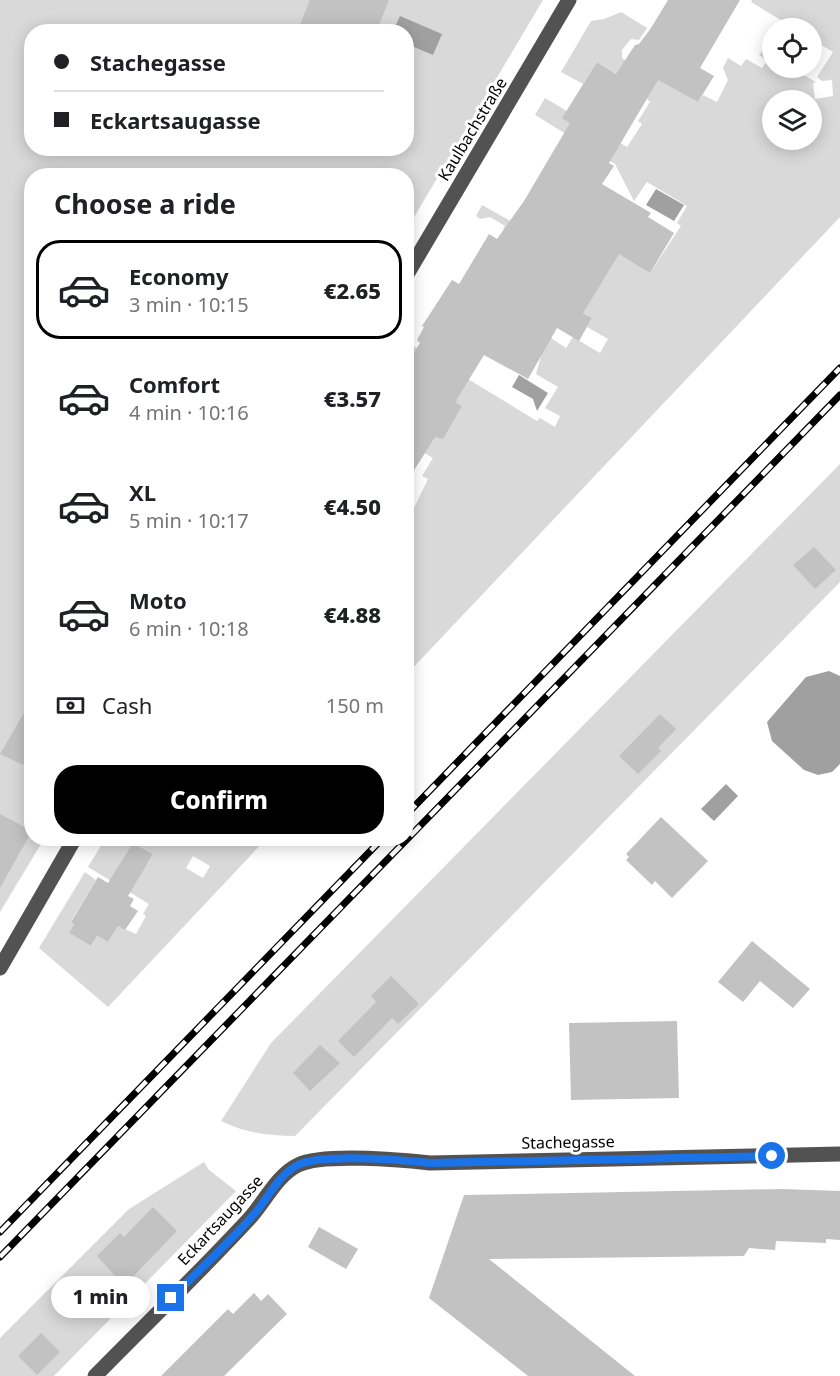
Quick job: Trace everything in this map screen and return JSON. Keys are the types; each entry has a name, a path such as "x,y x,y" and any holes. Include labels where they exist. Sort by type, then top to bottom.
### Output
{"street":[{"name":"Kaulbachstraße","path":"414,263 570,0"},
{"path":"0,968 70,846"},
{"name":"Stachegasse","path":"297,1165 315,1161 388,1159 430,1163 840,1154"},
{"name":"Eckartsaugasse","path":"95,1376 248,1220 283,1177 297,1165"}],"shaded area":[{"path":"0,0 543,0 414,217 414,168 24,168 24,846 40,846 0,912"},
{"path":"752,0 840,0 840,217 414,667 414,508 428,479 422,476 433,458 414,447 414,346 537,421 540,418 555,427 560,416 545,408 558,387 536,374 541,356 529,349 542,332 566,348 573,337 600,353 608,339 587,327 592,318 574,308 535,247 503,229 505,226 490,217 480,219 476,216 482,205 572,256 613,246 650,273 681,226 677,223 687,206 647,182 634,201 615,164 535,115 545,98 627,147 642,124 638,121 650,102 647,99 649,94 597,62 583,84 561,72 591,21 604,19 621,12 647,28 639,40 631,39 622,50 622,58 698,102 703,95 717,102 728,80 723,68 728,58 741,66 746,59 762,68 762,78 809,78 816,82 813,83 814,90 762,90 762,150 822,150 822,98 833,96 832,80 822,81 818,78 822,78 822,69 833,52 822,45 822,18 777,18 751,2"},
{"path":"400,16 442,34 433,55 414,47 414,24 396,24"},
{"path":"656,189 684,205 674,221 646,205"},
{"path":"519,375 548,393 537,411 533,399 512,387"},
{"path":"840,464 840,582 295,1136 257,1133 221,1121 271,1043"},
{"path":"829,671 840,676 840,764 832,772 818,775 804,770 772,741 767,722 806,677"},
{"path":"726,784 738,796 714,821 701,809"},
{"path":"101,846 131,846 128,852 148,863 153,854 138,846 259,846 108,1007 39,948 85,872 96,880 71,921 74,924 69,933 91,946 97,936 108,942 118,926 136,934 146,916 143,914 149,904 88,867","holes":["193,856 210,866 203,878 186,868"]},
{"path":"204,1162 209,1170 236,1191 54,1376 0,1376 0,1338 129,1209"}],"building":[{"path":"310,0 389,0 379,24 300,24"},
{"path":"668,0 740,0 700,68 714,76 698,102 658,80 609,163 614,166 602,184 651,213 648,217 674,233 650,273 619,254 583,313 592,318 579,341 557,328 528,379 484,355 457,399 456,403 462,406 443,439 435,437 414,470 414,353 420,343 417,340 424,327 422,326 452,280 459,284 489,234 497,239 524,201 570,123 562,118 597,62 616,74 635,45 639,44"},
{"path":"814,547 836,570 815,589 793,565"},
{"path":"24,713 24,765 0,754"},
{"path":"660,714 676,729 658,748 661,751 638,774 619,756"},
{"path":"0,814 24,827 24,845 0,888"},
{"path":"661,817 708,861 672,898 655,881 652,885 626,860 629,857 626,854"},
{"path":"131,846 138,846 153,854 128,896 134,899 130,906 138,911 125,930 118,926 108,942 97,936 91,946 69,933 74,924 71,922 98,877 108,883"},
{"path":"752,941 810,989 793,1008 760,981 743,1002 718,982"},
{"path":"391,976 419,1004 398,1024 392,1018 354,1057 338,1041 376,1002 371,996"},
{"path":"677,1021 679,1098 571,1100 569,1023"},
{"path":"320,1045 340,1063 310,1091 293,1073"},
{"path":"782,1189 840,1191 840,1240 826,1239 826,1243 776,1241 775,1250 749,1248 744,1256 489,1259 635,1376 528,1376 429,1298 464,1195"},
{"path":"153,1207 177,1231 124,1286 97,1256 120,1233 124,1237"},
{"path":"319,1227 358,1249 346,1269 308,1247"},
{"path":"254,1293 261,1301 268,1294 287,1314 224,1376 161,1376 228,1309 233,1314"},
{"path":"41,1333 60,1352 37,1375 18,1356"}],"railway":[{"path":"414,807 840,368"},
{"path":"414,832 840,395"},
{"path":"0,1232 375,846"},
{"path":"0,1257 401,846"}],"route":[{"path":"171,1298 256,1212 283,1177 297,1165 315,1161 388,1159 430,1163 772,1156"}]}
